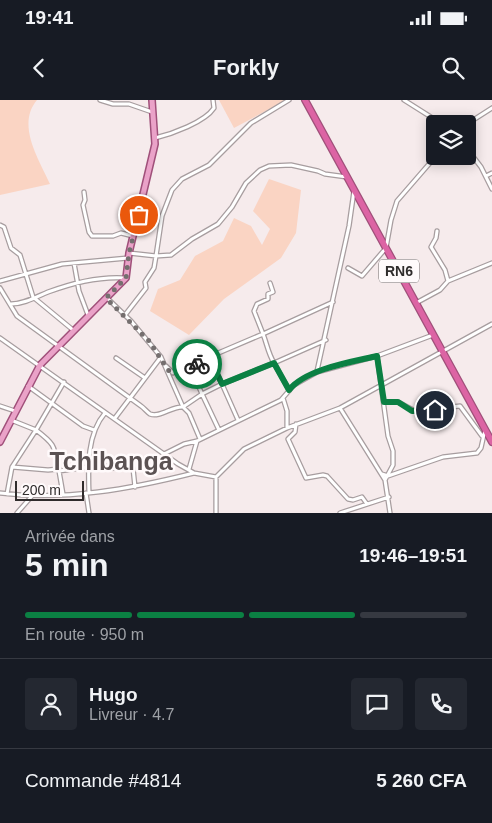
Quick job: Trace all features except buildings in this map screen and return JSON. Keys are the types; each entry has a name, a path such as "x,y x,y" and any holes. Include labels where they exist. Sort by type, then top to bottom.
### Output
{"highway":[{"name":"RN6","path":"305,100 434,335 484,433 492,442"}],"main road":[{"path":"0,442 28,385 40,366 72,330 126,278 133,236 155,138 152,100"}],"street":[{"path":"100,100 112,104 129,104 153,112"},
{"path":"155,138 182,129 207,115 214,108 213,100"},
{"path":"125,315 146,288 145,282 154,268 162,216 172,190 182,179 214,161 251,123 290,100"},
{"path":"404,100 428,115"},
{"path":"476,118 492,108"},
{"path":"476,162 492,189"},
{"path":"0,281 62,264 129,256 171,255 192,239 218,224 232,207 246,183 260,170 268,166 290,165 324,174 348,177"},
{"path":"348,268 362,276 386,248 391,220 397,201 428,165"},
{"path":"486,176 492,173"},
{"path":"317,372 326,340 351,218 354,188"},
{"path":"84,192 85,200 83,205 89,232 92,236 113,236 121,233 133,236"},
{"path":"0,225 4,227 11,248 20,254 33,298 72,330"},
{"path":"437,231 436,238 431,247 445,270 448,281"},
{"path":"74,263 77,283 88,315"},
{"path":"416,303 440,290 448,281 492,263"},
{"path":"11,304 19,304 66,285 113,277 126,278"},
{"path":"270,283 272,292 268,294 268,299 257,304 254,311 267,345 268,353 289,390"},
{"path":"0,288 17,316 153,415 177,406 183,407 202,394 222,384 326,340"},
{"path":"106,298 125,315 161,357 183,407 189,413 199,440 189,469"},
{"path":"166,366 173,373 190,367 333,302"},
{"path":"216,513 216,477 244,450 296,424 340,408 492,324"},
{"path":"164,454 184,444 199,440 283,398 294,385 317,372 377,356 434,335"},
{"path":"0,338 105,413 194,473"},
{"path":"377,356 388,436 393,451 394,473"},
{"path":"115,418 161,357"},
{"path":"209,357 238,420"},
{"path":"116,358 145,378"},
{"path":"190,367 219,430"},
{"path":"7,494 12,467 64,382"},
{"path":"28,385 83,426 94,430"},
{"path":"283,398 287,411 287,428"},
{"path":"382,474 388,476 443,457 477,453 484,433 460,406 415,411 398,402 384,402"},
{"path":"0,406 15,411"},
{"path":"340,408 385,480 390,513"},
{"path":"90,513 87,493 89,459 94,430 105,413"},
{"path":"11,420 36,430 51,440 63,494"},
{"path":"296,424 295,432 288,438 306,478 327,476 348,499 362,498 367,504"},
{"path":"89,459 111,468 133,468 135,487"},
{"path":"385,480 393,466"},
{"path":"12,467 48,470 88,467"},
{"path":"0,493 32,496 87,493 135,487 194,473 216,477"},
{"path":"17,513 26,506 32,496"},
{"path":"340,513 389,497"}],"shaded area":[{"path":"0,100 37,100 31,110 29,131 36,153 50,184 0,195"},
{"path":"219,100 286,100 234,128"},
{"path":"269,179 301,190 296,233 281,258 224,299 189,335 150,311 158,289 180,280 195,256 223,241 234,218 251,226 262,245 270,229 253,211"}],"way so far":[{"path":"139,215 129,253 126,278 106,298 156,348 168,370 173,373 197,364"}],"district":[{"name":"Tchibanga","path":"111,461"}],"route":[{"path":"197,364 209,357 222,384 274,363 289,390 294,385 317,372 377,356 384,402 398,402 412,411 435,410"}]}
